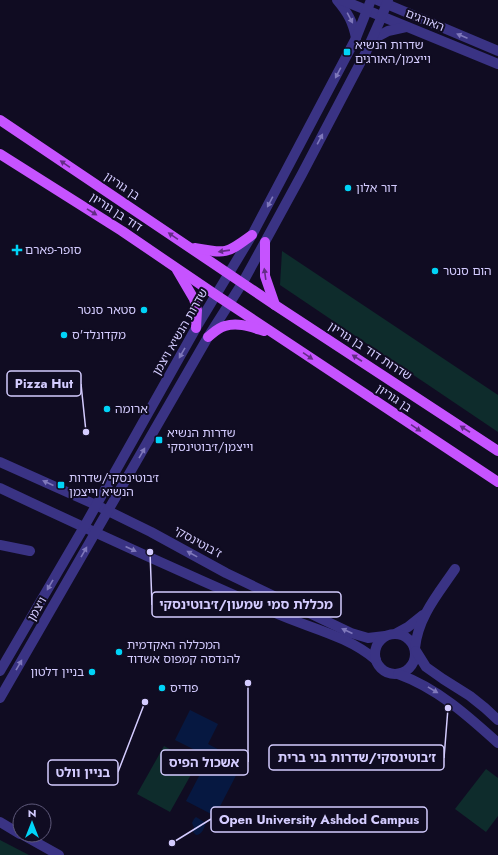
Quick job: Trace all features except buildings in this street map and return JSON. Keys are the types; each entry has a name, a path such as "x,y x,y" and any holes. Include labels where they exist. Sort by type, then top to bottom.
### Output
{"main road":[{"name":"בן גוריון","path":"0,120 229,273"},
{"name":"דוד בן גוריון","path":"0,154 175,266 216,295"},
{"path":"191,247 224,252 232,250 252,235"},
{"path":"265,242 265,276 275,305"},
{"path":"175,266 194,300 197,310 196,328"},
{"name":"שדרות דוד בן גוריון","path":"229,273 275,305 498,451"},
{"path":"216,295 276,335"},
{"path":"208,337 224,326 234,324 246,325 276,335"},
{"name":"בן גוריון","path":"276,335 498,482"}],"street":[{"path":"338,0 354,26 356,38"},
{"name":"האורגים","path":"342,0 498,64"},
{"name":"שדרות הנשיא ויצמן","path":"0,671 84,527 196,328 252,235 356,38 371,0"},
{"path":"96,533 208,337 243,282 265,242 373,39 382,16 384,1"},
{"name":"האורגים","path":"384,1 498,51"},
{"path":"373,39 388,31 406,27"},
{"name":"ז'בוטינסקי","path":"0,462 96,505 151,532 226,573 351,634 368,638 385,636"},
{"path":"0,488 188,576 274,613 342,639 359,647 376,660"},
{"name":"ויצמן","path":"0,698 96,533"},
{"path":"0,545 30,551"},
{"path":"426,612 418,632 415,649 416,657 412,665 406,671 398,674 392,674 385,671 380,667 376,660 375,652 380,640 385,636 397,633 416,622 426,612 455,569"},
{"path":"397,633 408,638 412,642 426,667 442,679 470,696 498,720"},
{"path":"398,674 426,686 447,699 498,743"},
{"path":"0,822 12,829"},
{"path":"37,843 59,855"}],"green space":[{"path":"282,251 498,395 498,432 280,285"},
{"path":"164,746 197,764 170,812 137,794"},
{"path":"486,769 498,778 498,816 486,832 455,809"},
{"path":"0,840 29,855 0,855"}],"water":[{"path":"190,710 218,724 208,744 243,762 215,816 186,801 209,757 175,740"},
{"path":"196,817 206,823 204,829 198,835 193,832 194,827 192,823"}],"place":[{"name":"שדרות הנשיא וייצמן/האורגים","path":"347,52"},
{"name":"דור אלון","path":"348,188"},
{"name":"סופר-פארם","path":"17,250"},
{"name":"הום סנטר","path":"435,271"},
{"name":"סטאר סנטר","path":"144,310"},
{"name":"מקדונלד'ס","path":"64,335"},
{"name":"ארומה","path":"107,409"},
{"name":"Pizza Hut","path":"86,432"},
{"name":"שדרות הנשיא וייצמן/ז׳בוטינסקי","path":"159,440"},
{"name":"ז׳בוטינסקי/שדרות הנשיא וייצמן","path":"61,485"},
{"name":"מכללת סמי שמעון/ז׳בוטינסקי","path":"150,552"},
{"name":"המכללה האקדמית להנדסה קמפוס אשדוד","path":"119,652"},
{"name":"בניין דלטון","path":"92,672"},
{"name":"אשכול הפיס","path":"248,683"},
{"name":"פודיס","path":"162,688"},
{"name":"בניין וולט","path":"145,702"},
{"name":"ז׳בוטינסקי/שדרות בני ברית","path":"448,708"},
{"name":"Open University Ashdod Campus","path":"172,843"}]}
